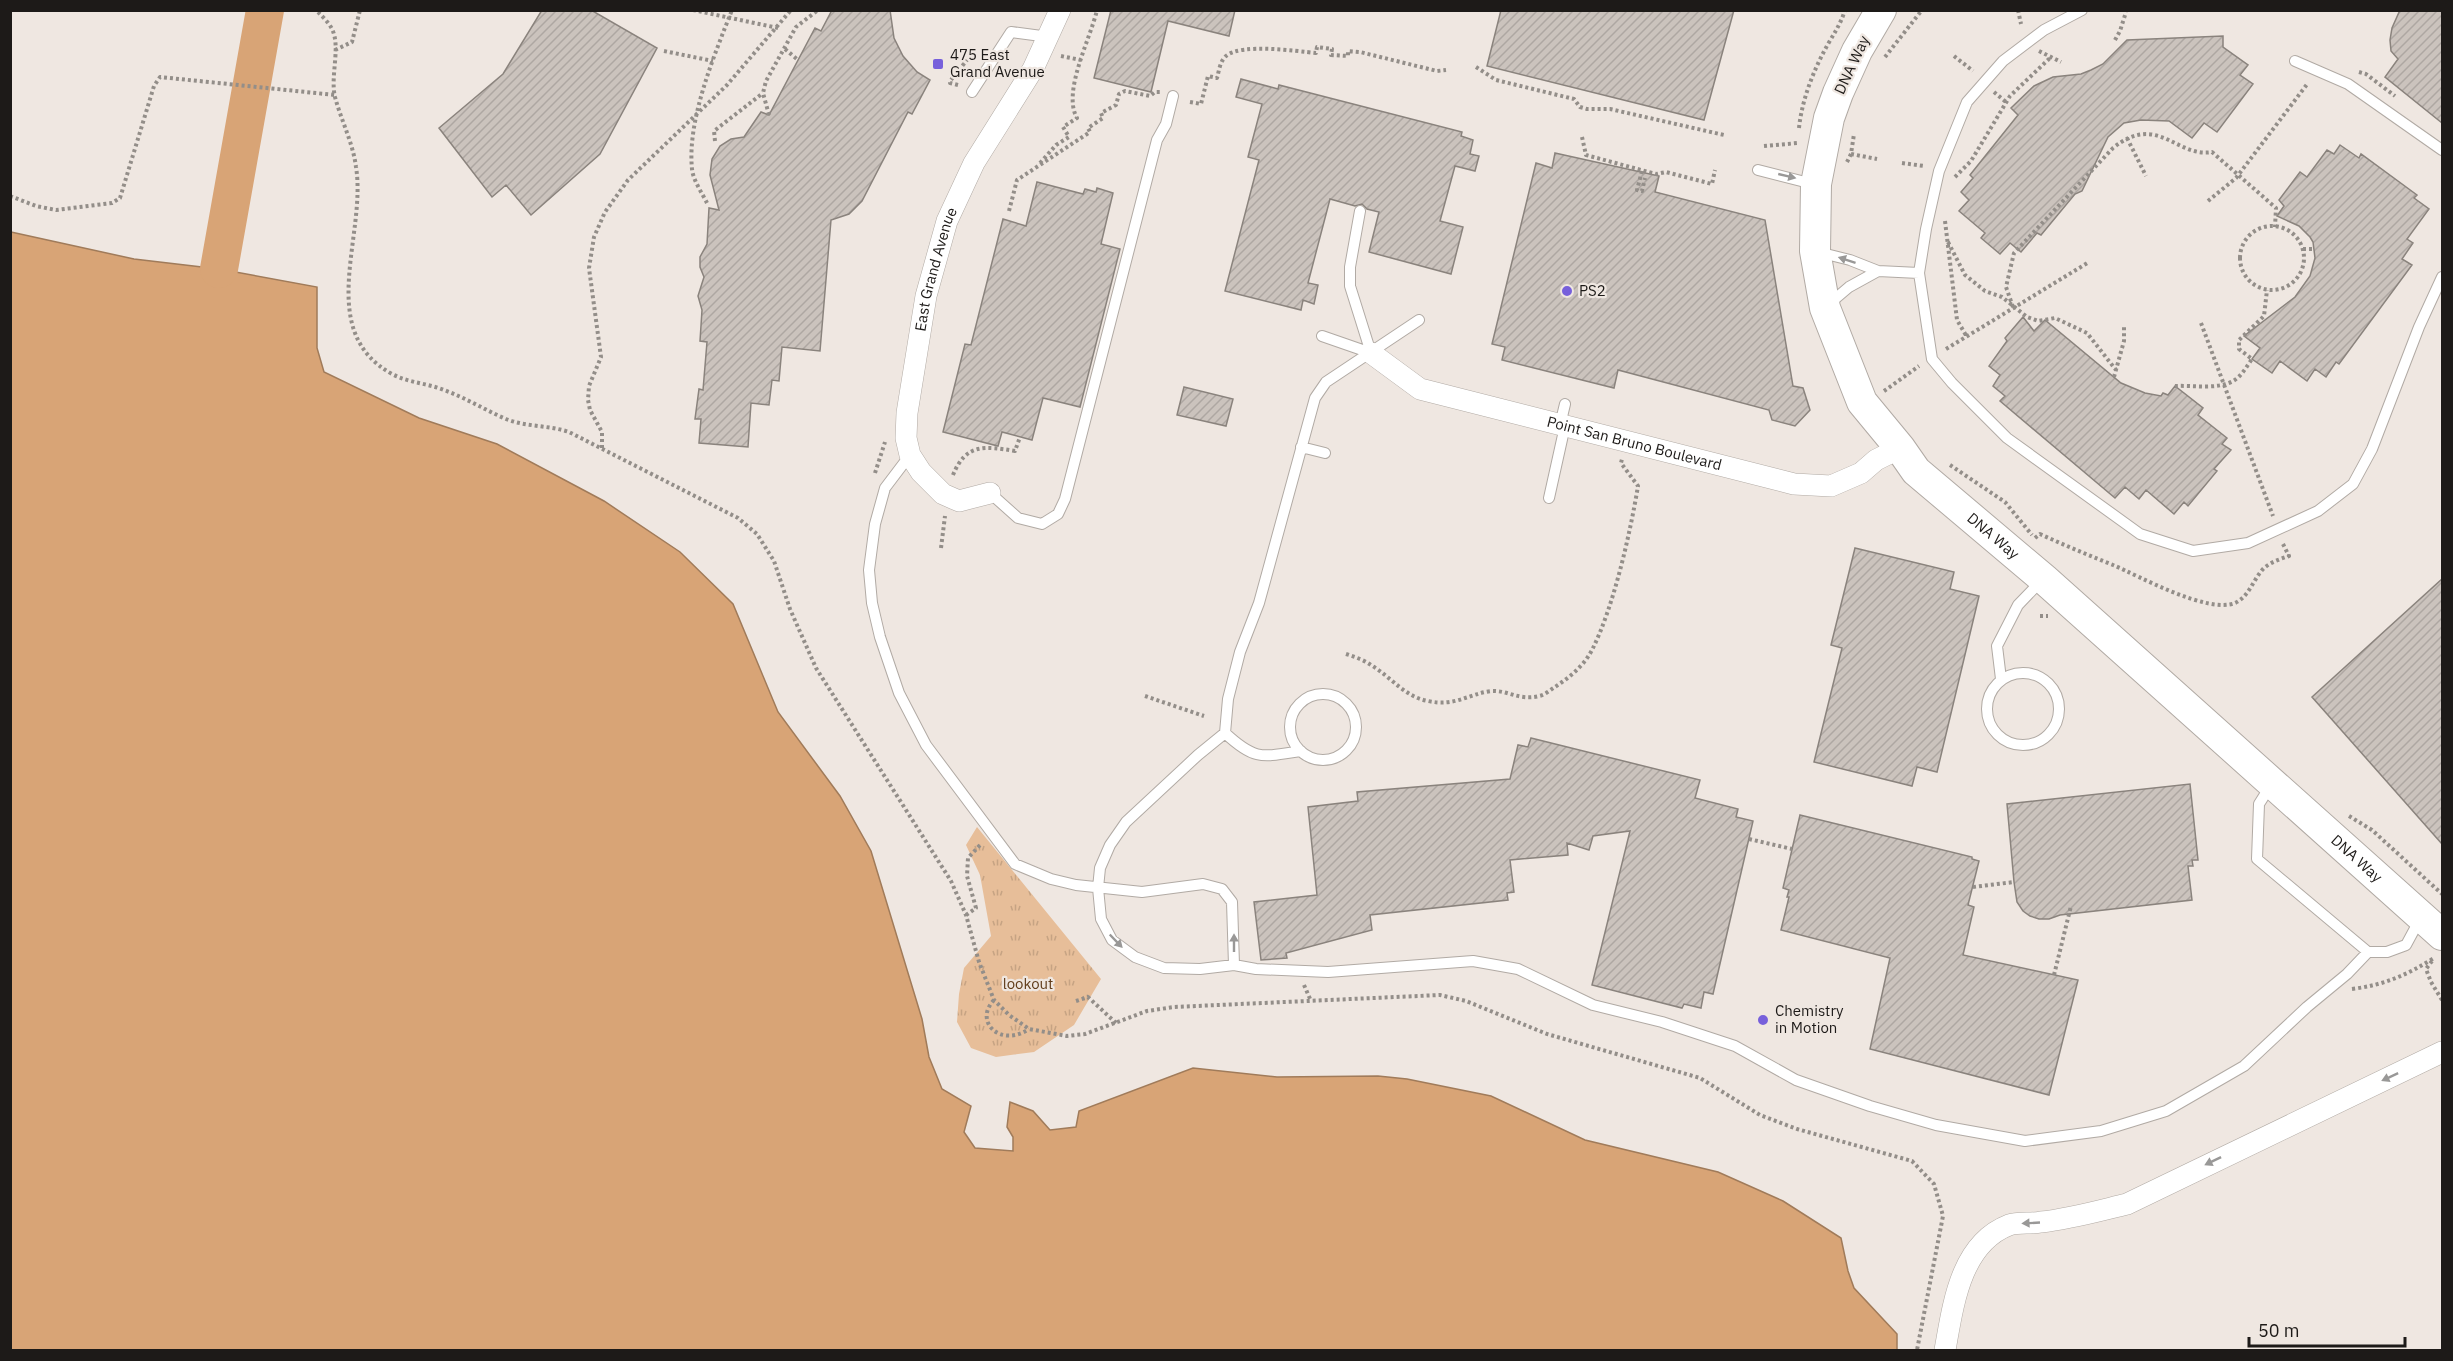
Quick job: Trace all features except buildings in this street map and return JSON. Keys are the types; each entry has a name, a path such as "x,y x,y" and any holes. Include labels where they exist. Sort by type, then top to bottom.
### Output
{"main road":[{"name":"DNA Way","path":"1881,10 1857,51 1835,101 1829,118 1816,184 1815,251 1825,308 1862,402 1916,471 2044,579 2271,784 2433,936"}],"street":[{"name":"East Grand Avenue","path":"910,455 906,438 907,413 926,296 947,221 974,163 1050,46 1060,10"},
{"name":"Point San Bruno Boulevard","path":"1371,353 1420,388 1563,418 1627,441 1794,484 1831,486 1861,473 1876,460 1900,448"},
{"path":"910,455 921,472 943,494 951,498 959,501 990,493"},
{"path":"1945,1350 1953,1303 1967,1265 1984,1239 1998,1230 2012,1224 2039,1223 2082,1216 2127,1204 2442,1052"}],"lane":[{"path":"2077,12 2044,30 2003,61 1967,102 1939,171 1919,273 1932,358 1952,383 2007,438 2140,534 2193,551 2248,543 2318,512 2353,484 2372,449 2419,327 2442,277"},
{"path":"972,92 1011,32 1050,46"},
{"path":"2295,61 2348,84 2442,150"},
{"path":"990,493 1018,518 1042,524 1058,514 1065,499 1157,140 1166,124 1168,94"},
{"path":"1758,170 1816,184"},
{"path":"1360,211 1350,267 1350,286 1371,353"},
{"path":"1815,251 1850,260 1878,271 1919,273"},
{"path":"1825,308 1848,287 1878,271"},
{"path":"1419,320 1326,382 1315,398 1259,603 1240,652 1228,699 1225,733 1197,755 1126,822 1110,845 1100,868 1098,888 1101,919 1112,940 1135,957 1164,968 1200,969 1234,965 1256,969 1328,972 1473,961 1518,969 1593,1005 1662,1022 1735,1046 1796,1080 1870,1106 1936,1125 2025,1141 2101,1131 2166,1111 2244,1066 2307,1007 2347,975 2368,952"},
{"path":"1322,336 1371,353"},
{"path":"1549,498 1563,418"},
{"path":"1302,447 1324,453"},
{"path":"910,455 885,488 875,524 869,570 872,603 880,637 899,693 921,735 1015,864 1051,879 1098,888 1142,892 1203,884 1222,889 1232,902 1234,965"},
{"path":"2001,679 2025,672 2036,674 2054,689 2059,711 2056,723 2050,733 2041,740 2019,745 2008,741 1997,734 1990,724 1987,712 1988,700 1993,688 2001,679 1997,646 2018,605 2044,579"},
{"path":"1225,733 1239,747 1261,757 1300,751 1309,757 1329,760 1347,750 1356,733 1353,713 1347,704 1330,695 1321,694 1304,701 1292,716 1291,725 1291,734 1300,751"},
{"path":"2271,784 2259,804 2257,859 2368,952 2387,952 2433,936"}],"path":[{"path":"335,50 351,42 360,10"},
{"path":"693,10 778,28"},
{"path":"707,203 692,171 693,139 704,88 732,10"},
{"path":"602,448 602,432 590,410 588,395 589,386 601,357 589,268 594,237 605,212 628,180 727,85 791,10"},
{"path":"769,115 763,93 766,81 795,27 818,10"},
{"path":"1035,168 1056,145 1069,137 1063,127 1077,118 1071,108 1075,72 1097,10"},
{"path":"1878,64 1922,10"},
{"path":"2018,10 2021,24"},
{"path":"318,12 332,27 334,35 332,77 356,167 357,192 348,304 351,328 360,345 375,362 392,374 442,389 506,419 520,423 551,426 569,432 738,518 757,534 774,561 790,609 816,668 951,880 966,915 979,962 994,1000 1009,1015 1029,1029 1067,1036 1084,1034 1147,1011 1173,1007 1440,995 1466,1001 1547,1034 1700,1078 1760,1115 1788,1126 1912,1161 1935,1184 1943,1216 1917,1350"},
{"path":"2115,40 2126,12"},
{"path":"1050,46 1081,60"},
{"path":"1190,102 1201,104 1208,76 1217,78 1223,59 1235,50 1316,53 1317,47 1332,49 1331,55 1348,56 1348,51 1360,52 1437,71 1446,70"},
{"path":"785,49 798,60"},
{"path":"664,51 713,61"},
{"path":"2039,51 2061,62"},
{"path":"1954,56 1974,71"},
{"path":"1955,177 1971,161 2006,102 2051,57"},
{"path":"958,85 950,81 967,60"},
{"path":"1476,67 1496,80 1574,99 1580,107 1587,109 1610,109 1724,135"},
{"path":"10,196 36,206 56,210 112,203 120,198 154,86 160,77 335,95"},
{"path":"2208,201 2238,176 2309,82"},
{"path":"1991,89 2006,102"},
{"path":"1009,211 1017,180 1090,132 1088,128 1103,118 1101,113 1116,105 1122,92 1150,96 1155,92 1168,94"},
{"path":"715,141 714,130 763,93"},
{"path":"1855,124 1851,154 1877,159"},
{"path":"2013,307 2006,287 2014,253 2113,148 2127,138 2153,135 2172,140 2202,153 2212,152 2276,208 2276,227"},
{"path":"1582,137 1586,155 1642,171 1656,174 1666,172 1712,184 1715,170"},
{"path":"2127,138 2145,176"},
{"path":"1764,146 1798,143"},
{"path":"1902,163 1924,166"},
{"path":"1642,171 1637,190 1642,191 1645,178"},
{"path":"2265,227 2276,227 2292,234 2302,249 2304,260 2296,280 2279,290 2268,290 2254,285 2247,278 2240,258 2242,248 2255,231 2265,227"},
{"path":"1967,337 1957,320 1946,238 1965,275 1985,291 2002,297 2026,317 2038,321 2055,318 2087,333 2116,370"},
{"path":"2302,249 2315,249"},
{"path":"1944,350 2089,262"},
{"path":"2175,386 2207,386 2234,381 2252,359 2239,349 2239,340 2264,316 2268,290"},
{"path":"2200,323 2274,518"},
{"path":"2114,377 2124,341 2124,327"},
{"path":"1883,391 1921,365"},
{"path":"951,479 958,462 969,452 989,446 1015,452 1020,437"},
{"path":"1346,654 1372,665 1402,689 1428,701 1465,700 1484,692 1498,691 1520,698 1542,696 1570,677 1593,648 1624,550 1638,486 1621,463 1627,441"},
{"path":"2035,538 2040,534 2114,566 2151,585 2217,605 2234,603 2248,593 2263,570 2273,561 2289,556 2283,543"},
{"path":"1144,696 1204,716"},
{"path":"966,915 976,908 967,876 968,858 992,833"},
{"path":"1749,839 1792,849"},
{"path":"1973,887 2014,882"},
{"path":"2054,975 2071,906"},
{"path":"2433,936 2426,969 2442,1000"},
{"path":"1076,1001 1088,997 1116,1023"},
{"path":"994,1000 988,1005 987,1019 990,1027 997,1033 1008,1037 1019,1036 1029,1029"}],"green space":[{"name":"lookout","path":"977,827 1101,979 1074,1025 1034,1052 996,1057 971,1048 957,1022 964,968 991,936 980,875 966,845"}],"shaded area":[{"path":"11,232 134,259 219,269 317,287 317,348 324,372 419,418 497,444 604,501 680,552 733,604 778,712 840,796 871,851 922,1019 929,1057 942,1089 971,1106 964,1132 975,1148 1013,1151 1013,1137 1007,1127 1010,1102 1033,1111 1050,1130 1076,1127 1079,1111 1193,1068 1277,1077 1378,1076 1407,1079 1491,1096 1585,1140 1718,1172 1783,1201 1841,1238 1854,1288 1897,1334 1897,1350 11,1350"}],"waterway":[{"path":"219,269 265,10"}],"place":[{"name":"475 East Grand Avenue","path":"938,64"},
{"name":"PS2","path":"1567,291"},
{"name":"Chemistry in Motion","path":"1763,1020"}]}
